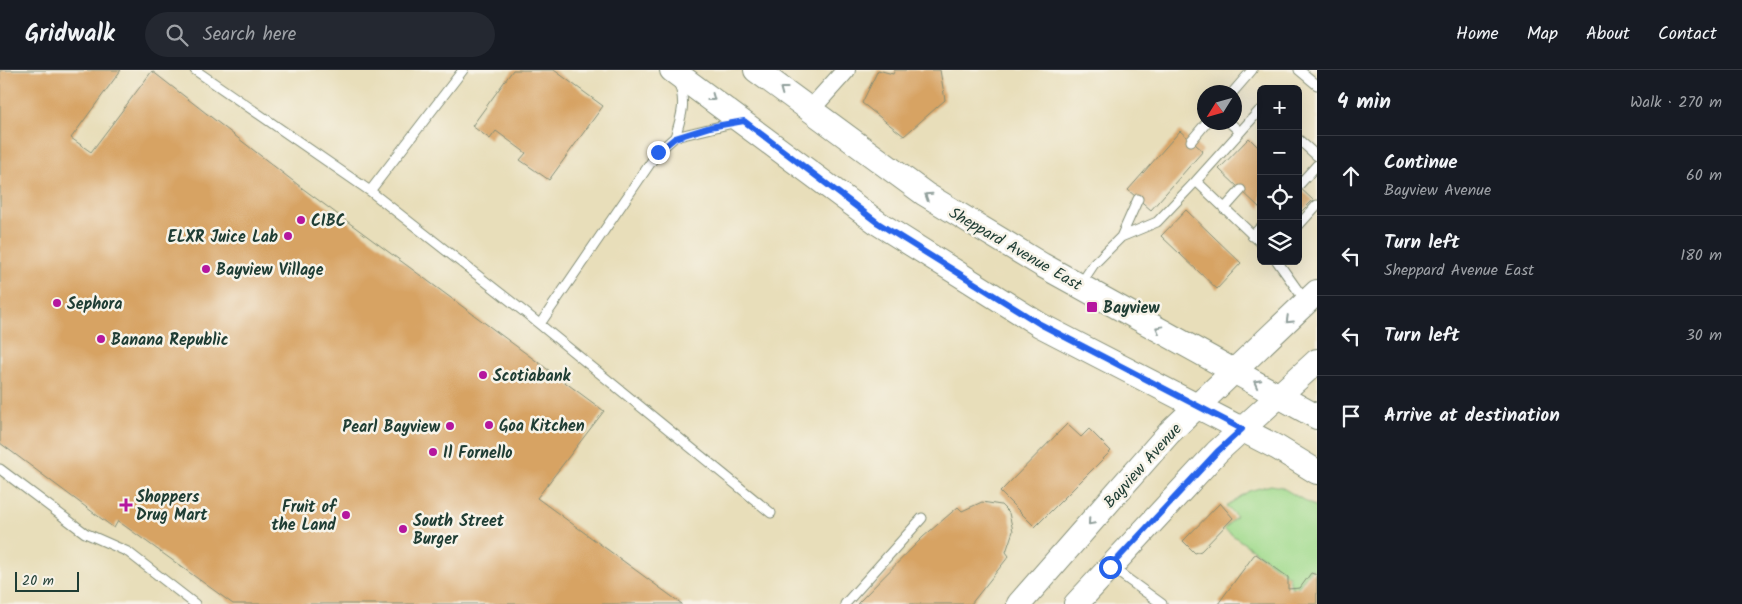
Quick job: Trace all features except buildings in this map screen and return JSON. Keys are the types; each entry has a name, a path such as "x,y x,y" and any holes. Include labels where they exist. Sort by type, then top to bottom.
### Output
{"main road":[{"path":"673,70 744,121 878,223 1040,324 1198,405 1278,448 1317,472"},
{"name":"Sheppard Avenue East","path":"756,70 925,194 1080,286 1317,417"},
{"name":"Bayview Avenue","path":"1019,604 1169,433 1312,297"},
{"path":"1076,604 1217,452 1317,362"}],"street":[{"path":"810,110 846,70"}],"lane":[{"path":"195,70 370,191 540,324 771,513"},
{"path":"370,191 463,70"},
{"path":"673,70 683,93 684,109 675,138"},
{"path":"1239,85 1252,70"},
{"path":"1299,70 1317,85"},
{"path":"1121,237 1157,222 1196,182 1257,113"},
{"path":"540,324 658,152 675,138 710,127 744,121"},
{"path":"1191,141 1200,130"},
{"path":"1302,143 1317,156"},
{"path":"1302,182 1317,165"},
{"path":"1196,182 1257,240"},
{"path":"1224,209 1241,190"},
{"path":"1080,286 1094,264 1121,237 1138,199"},
{"path":"1302,222 1317,205"},
{"path":"1252,236 1257,231"},
{"path":"1281,265 1312,297"},
{"path":"0,469 84,533 128,552 196,604"},
{"path":"845,604 922,518"},
{"path":"1110,567 1162,604"}],"green space":[{"path":"1271,485 1281,487 1317,508 1317,572 1311,569 1299,586 1291,587 1289,576 1224,529 1236,516 1226,506 1249,491"}],"place":[{"name":"CIBC","path":"301,220"},
{"name":"ELXR Juice Lab","path":"288,236"},
{"name":"Bayview Village","path":"206,269"},
{"name":"Sephora","path":"57,303"},
{"name":"Bayview","path":"1092,307"},
{"name":"Banana Republic","path":"101,339"},
{"name":"Scotiabank","path":"483,375"},
{"name":"Goa Kitchen","path":"489,425"},
{"name":"Pearl Bayview","path":"450,426"},
{"name":"Il Fornello","path":"433,452"},
{"name":"Shoppers Drug Mart","path":"126,505"},
{"name":"Fruit of the Land","path":"346,515"},
{"name":"South Street Burger","path":"403,529"}],"route":[{"path":"658,152 675,138 710,127 744,121 878,223 1040,324 1242,429 1217,452 1110,567"}]}
